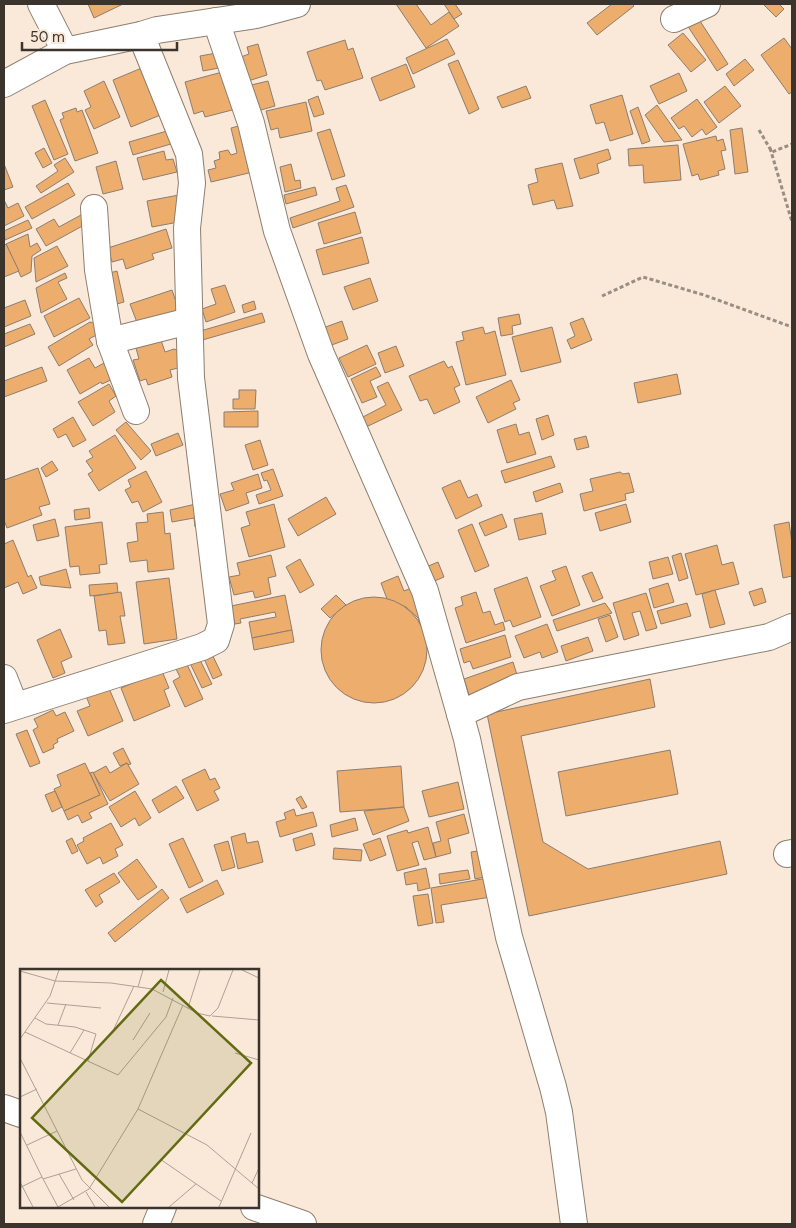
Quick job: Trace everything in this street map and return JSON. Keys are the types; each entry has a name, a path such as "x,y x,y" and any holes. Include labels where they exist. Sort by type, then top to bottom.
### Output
{"street":[{"path":"41,4 65,51"},
{"path":"4,84 65,51 157,30 216,21 254,9 298,4"},
{"path":"674,19 707,4"},
{"path":"216,21 251,123 276,231 321,354 425,591 467,739 509,937 555,1096 562,1130 574,1224"},
{"path":"4,678 9,708 202,647 216,640 221,624 191,378 187,228 192,183 189,154 141,35"},
{"path":"94,208 98,270 110,341 136,411"},
{"path":"110,341 190,321"},
{"path":"460,714 518,687 769,637 792,627"},
{"path":"4,1108 20,1114"},
{"path":"156,1224 163,1208"},
{"path":"257,1208 303,1224"}],"path":[{"path":"759,130 772,152 792,144"},
{"path":"770,148 792,222"},
{"path":"602,296 643,277 704,295 792,327"}],"building":[{"path":"88,4 123,4 94,18"},
{"path":"396,4 416,4 431,25 449,12 459,26 426,48"},
{"path":"444,4 455,4 462,14 454,19"},
{"path":"612,4 632,4 634,6 597,35 587,23"},
{"path":"763,4 779,4 784,9 776,17"},
{"path":"698,18 728,64 717,71 687,25"},
{"path":"683,33 706,60 691,72 668,45"},
{"path":"784,38 792,49 792,92 789,94 761,55"},
{"path":"447,39 455,54 413,74 406,58"},
{"path":"345,40 348,50 353,48 363,78 325,90 321,80 317,81 307,52"},
{"path":"258,44 267,75 245,82 238,58 249,54 247,47"},
{"path":"222,52 224,67 203,71 200,56"},
{"path":"745,59 754,70 734,86 726,74"},
{"path":"458,60 479,109 469,114 448,64"},
{"path":"406,64 415,87 380,101 371,78"},
{"path":"144,67 163,114 131,127 113,80"},
{"path":"226,71 236,109 205,117 203,111 194,114 185,82"},
{"path":"679,73 687,91 659,104 650,86"},
{"path":"104,81 120,117 94,129 85,110 91,107 84,91"},
{"path":"268,81 275,106 254,112 247,86"},
{"path":"526,86 531,98 502,108 497,97"},
{"path":"725,86 741,106 719,123 704,102"},
{"path":"622,95 633,134 610,141 604,122 596,124 590,105"},
{"path":"318,96 324,114 314,117 308,100"},
{"path":"697,99 717,127 706,135 702,129 692,137 684,126 679,129 671,118"},
{"path":"45,100 68,154 54,160 32,106"},
{"path":"306,102 312,131 280,138 278,128 271,130 266,111"},
{"path":"657,105 682,140 664,142 645,115"},
{"path":"638,107 650,141 642,144 630,111"},
{"path":"76,108 77,112 82,110 98,153 75,161 60,120 64,118 62,113"},
{"path":"246,124 257,171 211,182 208,170 216,168 214,161 220,159 219,152 228,150 231,155 237,153 231,128"},
{"path":"742,128 748,172 735,174 730,130"},
{"path":"330,129 345,176 332,180 317,133"},
{"path":"167,131 171,144 133,155 129,142"},
{"path":"716,136 717,141 723,139 726,150 721,151 725,169 718,171 719,175 700,180 698,174 692,176 683,144"},
{"path":"678,145 681,180 644,183 643,165 629,166 628,149"},
{"path":"44,148 52,163 43,168 35,153"},
{"path":"608,149 611,159 597,164 599,173 580,179 574,159"},
{"path":"164,151 166,160 173,159 177,172 143,180 137,158"},
{"path":"65,158 74,172 41,193 36,186 58,171 54,165"},
{"path":"116,161 123,189 103,194 96,167"},
{"path":"562,163 573,206 557,209 554,200 533,205 528,185 538,182 535,169"},
{"path":"4,164 13,187 4,190"},
{"path":"291,164 295,181 300,180 301,188 285,192 280,167"},
{"path":"68,183 75,195 32,219 25,207"},
{"path":"346,185 354,207 293,228 290,218 340,201 336,188"},
{"path":"315,187 317,195 286,204 284,195"},
{"path":"179,195 184,221 152,227 147,201"},
{"path":"4,200 8,208 18,203 24,216 4,226"},
{"path":"355,212 361,233 324,244 318,223"},
{"path":"81,215 86,224 46,246 36,229 54,219 59,227"},
{"path":"28,220 32,228 5,240 4,231"},
{"path":"166,229 172,248 152,254 154,259 126,269 123,259 112,262 108,248"},
{"path":"28,234 30,247 37,243 41,250 32,256 31,272 21,277 6,244"},
{"path":"362,237 369,263 323,275 316,250"},
{"path":"6,244 19,271 4,277 4,246"},
{"path":"57,246 68,266 36,282 34,258"},
{"path":"117,271 124,302 113,305 106,274"},
{"path":"65,273 67,278 58,282 67,299 41,313 36,288"},
{"path":"370,278 378,301 353,310 344,287"},
{"path":"225,285 235,312 206,322 202,309 216,304 211,289"},
{"path":"172,290 179,311 138,325 130,304"},
{"path":"79,298 90,318 54,337 44,316"},
{"path":"25,300 31,316 4,327 4,308"},
{"path":"254,301 256,309 244,313 242,305"},
{"path":"262,313 265,322 199,341 197,332"},
{"path":"519,314 521,324 512,326 513,334 501,336 498,318"},
{"path":"583,318 592,340 571,349 567,340 575,336 570,323"},
{"path":"342,321 348,339 329,346 323,328"},
{"path":"90,322 97,324 100,333 89,339 93,345 59,366 48,347"},
{"path":"30,324 35,334 4,347 4,334"},
{"path":"483,327 485,334 495,331 506,375 466,385 456,342 464,340 462,332"},
{"path":"552,327 561,362 521,372 512,337"},
{"path":"159,334 165,352 174,349 180,351 178,368 170,370 172,377 148,385 146,379 140,381 133,360 139,359 134,341"},
{"path":"367,345 376,364 348,377 339,358"},
{"path":"396,346 404,366 385,373 378,353"},
{"path":"89,358 95,368 104,363 113,379 102,384 101,382 80,394 67,370"},
{"path":"444,361 448,368 452,366 460,385 454,388 460,402 434,414 427,399 420,401 409,376"},
{"path":"42,367 47,381 4,397 4,381"},
{"path":"376,367 381,376 370,381 377,397 362,403 351,379"},
{"path":"677,374 681,394 638,403 634,383"},
{"path":"511,380 520,400 513,403 516,409 488,423 476,397"},
{"path":"388,382 402,410 366,427 361,418 386,405 377,387"},
{"path":"109,384 116,396 109,401 115,412 93,426 78,402"},
{"path":"239,390 256,390 255,409 233,409 233,399 239,399"},
{"path":"258,411 258,427 224,427 224,412"},
{"path":"548,415 554,435 542,440 536,419"},
{"path":"73,417 86,440 73,447 66,434 58,438 53,429"},
{"path":"126,422 151,451 141,460 116,430"},
{"path":"516,424 519,435 529,432 536,454 507,463 497,430"},
{"path":"178,433 183,445 156,456 151,444"},
{"path":"115,435 136,468 99,491 88,474 93,471 86,461 93,457 89,451"},
{"path":"586,436 589,447 577,450 574,439"},
{"path":"260,440 268,465 253,470 245,445"},
{"path":"551,456 555,467 505,483 501,471"},
{"path":"52,461 58,470 46,477 41,468"},
{"path":"38,468 50,504 39,507 42,515 7,528 4,520 4,480"},
{"path":"273,469 283,496 259,504 256,495 271,490 267,480 264,481 261,473"},
{"path":"146,471 162,502 143,512 138,501 132,503 125,490 131,487 128,480"},
{"path":"620,472 623,474 629,473 634,492 625,494 626,500 584,511 580,494 593,491 590,479"},
{"path":"258,474 262,488 246,493 249,503 226,511 220,494 234,490 231,483"},
{"path":"460,480 468,498 477,494 482,506 456,519 442,488"},
{"path":"560,483 563,492 536,502 533,492"},
{"path":"326,497 336,514 298,536 288,519"},
{"path":"200,503 204,525 195,527 194,518 172,522 170,510"},
{"path":"274,504 285,547 249,557 241,528 250,525 246,512"},
{"path":"626,504 631,522 600,531 595,513"},
{"path":"89,508 90,518 75,520 74,510"},
{"path":"163,512 165,534 170,533 174,569 148,572 147,560 130,562 127,543 138,541 136,523 148,522 147,514"},
{"path":"542,513 546,534 519,540 514,519"},
{"path":"502,514 507,527 485,536 479,523"},
{"path":"55,519 59,536 37,541 33,525"},
{"path":"102,522 107,564 99,565 100,573 80,575 79,566 70,567 65,527"},
{"path":"789,522 792,543 792,576 783,578 774,525"},
{"path":"472,524 489,566 475,572 458,530"},
{"path":"13,540 28,577 31,575 37,588 23,594 18,582 4,588 4,544"},
{"path":"717,545 722,565 733,562 739,584 696,595 685,554"},
{"path":"681,553 688,578 679,581 672,556"},
{"path":"271,555 276,576 268,578 271,594 255,598 253,591 234,595 229,577 240,575 237,563"},
{"path":"668,557 673,574 653,579 649,562"},
{"path":"300,559 314,585 300,593 286,567"},
{"path":"438,562 444,577 432,582 426,567"},
{"path":"566,566 580,605 552,616 540,586 556,580 552,571"},
{"path":"66,569 71,588 41,585 39,577"},
{"path":"592,572 603,598 593,602 582,576"},
{"path":"398,576 404,591 414,587 428,644 418,618 406,607 387,599 381,583"},
{"path":"527,577 541,617 513,627 510,620 505,622 494,589"},
{"path":"169,578 177,639 144,644 136,582"},
{"path":"117,583 118,593 90,596 89,585"},
{"path":"668,583 674,602 654,608 649,589"},
{"path":"762,588 766,602 754,606 749,592"},
{"path":"715,590 725,624 710,628 702,594"},
{"path":"121,592 125,616 120,616 125,643 108,645 106,630 99,631 94,596"},
{"path":"476,592 483,613 490,611 495,625 503,622 505,630 466,643 455,608 463,605 461,597"},
{"path":"646,593 657,628 646,631 640,611 632,613 639,635 624,640 613,603"},
{"path":"285,595 292,630 252,638 249,622 276,617 275,612 240,619 241,623 235,624 231,606"},
{"path":"336,595 346,605 330,618 321,609"},
{"path":"374,597 394,601 412,612 423,630 427,650 423,670 412,688 394,699 374,703 354,699 336,688 325,670 321,650 325,630 336,612 354,601"},
{"path":"605,603 612,613 557,631 553,620"},
{"path":"687,603 691,616 661,624 657,611"},
{"path":"610,615 618,637 606,642 598,619"},
{"path":"547,624 558,652 542,658 540,652 524,658 515,636"},
{"path":"60,629 72,657 61,662 65,673 53,678 37,640"},
{"path":"292,630 294,642 254,650 252,638"},
{"path":"505,635 511,657 473,669 470,661 464,663 460,649"},
{"path":"588,637 593,651 566,661 561,646"},
{"path":"210,650 222,675 213,679 202,654"},
{"path":"197,654 212,684 202,688 188,659"},
{"path":"185,660 203,699 185,707 173,681 180,677 174,665"},
{"path":"513,662 518,678 469,695 464,679"},
{"path":"162,671 169,688 164,690 170,706 134,721 121,688"},
{"path":"650,679 655,707 521,736 543,842 588,869 720,841 727,874 529,916 487,714"},
{"path":"108,686 123,721 88,736 77,711 90,706 86,696"},
{"path":"53,710 56,716 65,712 74,731 57,739 58,742 53,745 54,748 43,753 33,730 38,727 34,719"},
{"path":"27,730 40,763 30,767 16,734"},
{"path":"123,748 131,764 127,765 127,763 120,766 113,753"},
{"path":"670,750 678,794 566,816 558,772"},
{"path":"85,763 100,795 64,811 54,789 61,786 57,775"},
{"path":"127,763 139,784 110,801 93,773 106,766 110,773"},
{"path":"401,766 404,807 340,812 337,771"},
{"path":"205,769 210,780 215,778 220,788 214,791 219,800 197,811 182,780"},
{"path":"93,772 108,804 89,813 92,818 82,823 78,815 68,820 64,811 100,795 90,773"},
{"path":"458,782 464,809 429,817 422,791"},
{"path":"176,786 184,798 159,813 152,800"},
{"path":"55,791 62,807 52,812 45,795"},
{"path":"135,791 151,818 139,826 135,818 121,827 109,807"},
{"path":"301,796 307,807 302,809 296,799"},
{"path":"404,807 409,821 373,835 364,811"},
{"path":"294,809 296,816 313,812 317,826 280,837 276,822 286,819 284,813"},
{"path":"464,814 469,833 448,839 451,853 436,857 433,843 441,841 436,822"},
{"path":"355,818 358,830 332,837 330,825"},
{"path":"111,823 123,845 115,849 118,856 103,864 100,857 87,864 77,845 84,841 83,838"},
{"path":"428,827 436,857 424,860 418,841 412,843 419,865 397,871 387,836 407,830 408,833"},
{"path":"245,833 247,843 258,841 263,862 238,869 231,837"},
{"path":"312,833 315,845 296,851 293,839"},
{"path":"72,838 78,851 72,854 66,841"},
{"path":"183,838 203,881 189,888 169,844"},
{"path":"380,838 386,855 370,861 363,844"},
{"path":"228,841 235,867 222,871 214,845"},
{"path":"334,848 362,850 361,861 333,859"},
{"path":"484,850 489,876 475,879 471,852"},
{"path":"137,859 157,887 138,900 118,873"},
{"path":"426,868 430,888 418,891 417,883 406,885 404,873"},
{"path":"468,870 470,879 440,884 439,874"},
{"path":"114,873 120,882 99,895 103,902 96,907 85,890"},
{"path":"488,878 491,897 441,905 444,922 436,923 431,888"},
{"path":"217,880 224,894 187,913 180,899"},
{"path":"162,889 169,898 115,942 108,933"},
{"path":"428,894 433,923 418,926 413,896"}]}
